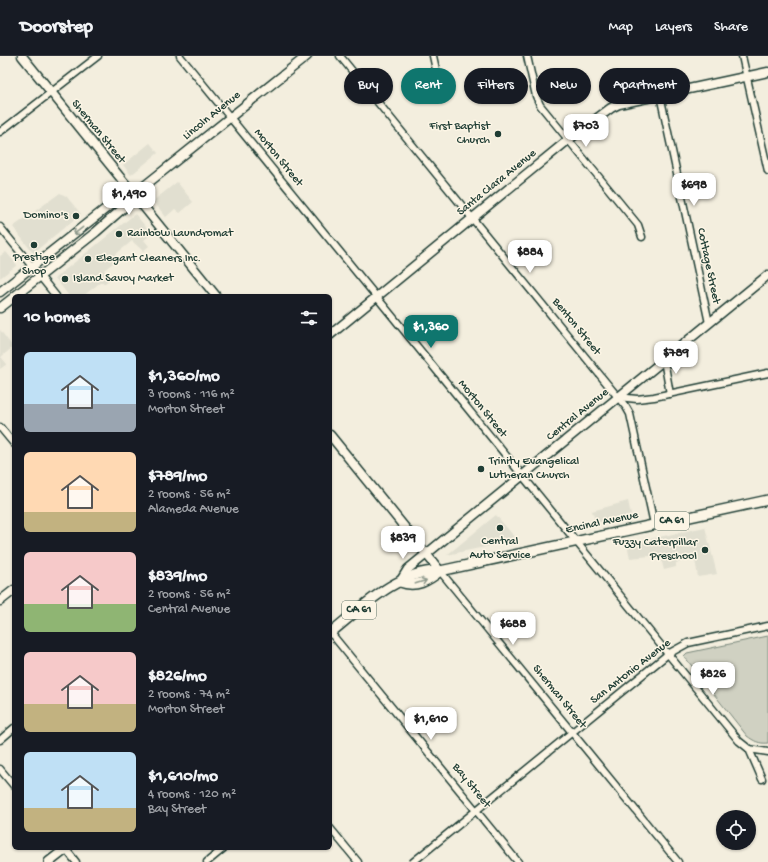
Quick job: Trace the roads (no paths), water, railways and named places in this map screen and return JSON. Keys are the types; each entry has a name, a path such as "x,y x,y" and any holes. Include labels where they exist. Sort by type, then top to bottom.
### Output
{"main road":[{"name":"Encinal Avenue","path":"400,582 410,586 430,579 440,571 768,500"},
{"name":"Central Avenue","path":"332,630 383,592 400,582"},
{"path":"49,862 64,850"}],"street":[{"name":"Sherman Street","path":"22,56 50,93 214,294"},
{"path":"0,132 98,56"},
{"name":"Morton Street","path":"180,56 739,741 749,749 762,779"},
{"name":"Lincoln Avenue","path":"0,292 123,196 133,194 306,56"},
{"name":"Benton Street","path":"340,56 618,397 630,414 654,524"},
{"path":"433,56 436,68"},
{"path":"527,56 537,99 568,140 638,225 642,237"},
{"path":"742,56 748,76 768,170"},
{"name":"Santa Clara Avenue","path":"690,89 768,72"},
{"name":"Santa Clara Avenue","path":"332,333 568,140 611,108 626,104"},
{"name":"Cottage Street","path":"662,104 709,323"},
{"name":"Lincoln Avenue","path":"19,294 96,232 129,203 133,194"},
{"path":"0,227 54,294"},
{"name":"Central Avenue","path":"400,582 408,569 768,275"},
{"name":"Lincoln Avenue","path":"0,308 12,299"},
{"path":"664,360 670,394"},
{"path":"618,397 637,398 670,394 768,373"},
{"path":"0,426 12,441"},
{"name":"Sherman Street","path":"332,437 678,862"},
{"path":"0,601 12,592"},
{"name":"San Antonio Avenue","path":"413,862 668,654 688,643 768,626"},
{"name":"Bay Street","path":"332,634 518,862"},
{"path":"0,740 12,730"},
{"path":"749,749 768,752"},
{"path":"0,769 12,784"},
{"path":"332,830 358,862"},
{"path":"67,850 76,862"},
{"path":"207,862 222,850"}],"place":[{"name":"First Baptist Church","path":"498,134"},
{"name":"Domino's","path":"76,216"},
{"name":"Rainbow Laundromat","path":"119,234"},
{"name":"Prestige Shop","path":"34,245"},
{"name":"Elegant Cleaners Inc.","path":"88,259"},
{"name":"Island Savoy Market","path":"65,279"},
{"name":"Trinity Evangelical Lutheran Church","path":"481,469"},
{"name":"Central Auto Service","path":"500,528"},
{"name":"Fuzzy Caterpillar Preschool","path":"705,550"}]}
